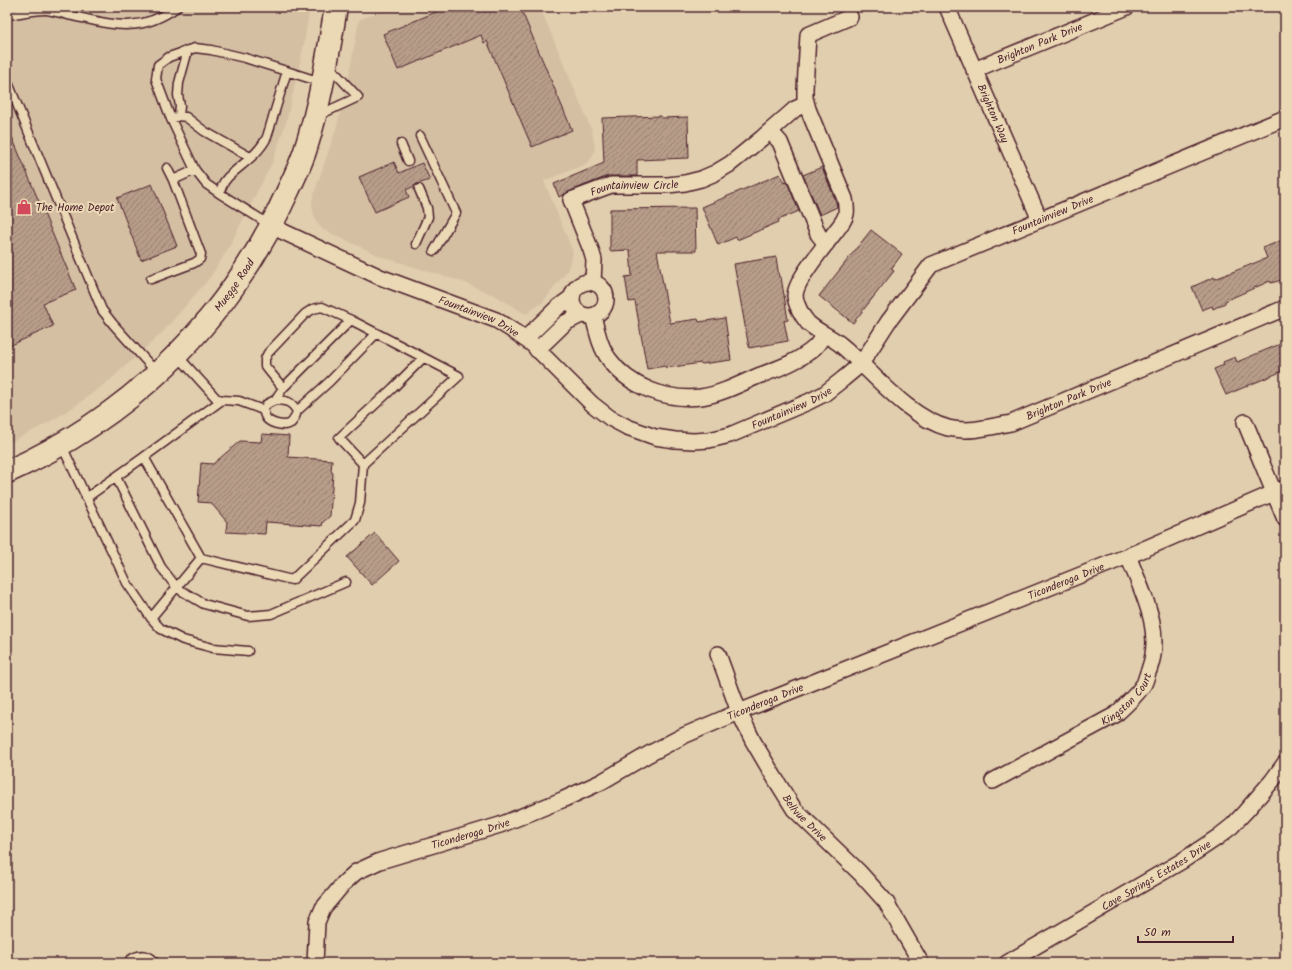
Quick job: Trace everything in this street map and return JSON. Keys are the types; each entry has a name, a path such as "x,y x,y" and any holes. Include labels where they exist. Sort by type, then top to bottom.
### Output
{"main road":[{"name":"Muegge Road","path":"7,472 61,445 103,418 128,399 176,355 222,303 254,256 271,226 304,153 315,117 325,73 336,7"}],"street":[{"name":"Brighton Way","path":"947,7 1040,220"},
{"name":"Brighton Park Drive","path":"974,70 1127,7"},
{"path":"850,17 808,35 805,89 806,104 847,207 846,215 799,283 795,295 796,302 808,322 824,335 840,344 861,364"},
{"name":"Fountainview Circle","path":"593,283 594,260 592,250 571,200 611,185 685,183 715,174 730,164 795,109 806,104"},
{"name":"Fountainview Drive","path":"271,226 380,277 496,320 525,339 592,404 610,418 627,427 655,437 675,440 709,440 730,435 824,394 861,364 888,322 930,266 1285,118"},
{"path":"770,131 780,142 818,234 826,244"},
{"path":"537,350 565,323 587,315 600,312 605,306 606,301 603,290 593,283 585,283 578,287 573,293 573,306 578,312 587,315 609,359 619,370 631,381 660,394 676,397 707,395 742,383 781,367 809,352 816,346 824,335"},
{"path":"525,339 557,308 572,297"},
{"name":"Brighton Park Drive","path":"861,364 922,418 948,428 972,430 1011,423 1285,308"},
{"path":"1245,422 1280,490 1285,519"},
{"name":"Ticonderoga Drive","path":"315,963 317,922 323,908 344,883 356,872 380,861 500,825 562,800 601,782 683,736 739,712 1128,556 1280,490"},
{"name":"Kingston Court","path":"993,781 1115,715 1131,700 1144,683 1154,654 1155,639 1153,623 1128,556"},
{"name":"Bellvue Drive","path":"718,654 739,712 753,741 794,809 860,873 886,902 921,963"},
{"name":"Cave Springs Estates Drive","path":"1007,963 1182,862 1218,837 1232,826 1245,812 1285,764"},
{"path":"132,963 141,958 151,963"}],"lane":[{"path":"7,15 46,10 114,24 133,26 162,16 177,7"},
{"path":"271,226 206,184 196,170 175,118 156,79 158,65 169,57 195,48 211,50 245,58 287,71 325,73 358,97 315,117"},
{"path":"175,118 180,106 178,95 179,83 188,50"},
{"path":"219,193 228,177 259,151 268,137 287,71"},
{"path":"7,80 102,310 112,324 157,374"},
{"path":"175,118 186,117 204,131 250,157"},
{"path":"420,136 456,213 434,251"},
{"path":"401,144 408,160"},
{"path":"151,279 198,261 201,254 167,168"},
{"path":"172,180 196,170"},
{"path":"416,244 428,217 427,208 419,190"},
{"path":"144,457 201,558 292,580 355,520 360,503 363,464 459,376 351,320 322,308 313,309 305,314 268,353 265,359 265,366 283,388"},
{"path":"263,410 267,404 275,400 283,388 351,320"},
{"path":"176,355 216,398 239,402 263,410 267,420 273,424 284,425 291,423 295,418 297,411 377,333"},
{"path":"363,464 339,438 394,388 423,358"},
{"path":"86,498 222,400"},
{"path":"275,400 293,404 297,411"},
{"path":"61,445 127,584 151,618 161,629 184,640 213,648 248,651"},
{"path":"116,477 161,567 177,588 204,604 248,616 271,614 346,582"},
{"path":"151,618 201,558"}],"shaded area":[{"path":"7,7 310,7 303,49 287,119 273,161 227,251 208,280 161,334 110,380 75,406 46,424 7,444"},
{"path":"390,7 540,7 592,131 595,148 593,156 586,164 544,181 573,252 567,271 543,302 526,314 496,296 463,282 382,257 322,229 316,221 313,212 312,200 336,129 346,92 359,20"}],"building":[{"path":"448,7 520,7 572,130 532,147 487,41 484,43 481,35 398,70 383,34"},
{"path":"661,116 662,118 688,117 689,158 637,160 637,176 608,176 559,197 554,184 604,163 602,118"},
{"name":"The Home Depot","path":"7,125 76,290 43,303 53,326 7,347"},
{"path":"394,162 399,173 422,163 430,180 417,184 406,190 409,197 375,212 359,177"},
{"path":"822,167 837,207 820,215 803,175"},
{"path":"780,174 784,183 787,182 799,211 778,220 779,222 737,240 736,237 718,245 702,207"},
{"path":"152,184 177,246 141,260 117,198"},
{"path":"695,208 696,251 657,251 670,323 698,319 699,322 725,318 731,360 647,369 635,301 629,302 625,277 632,276 630,250 610,251 610,209"},
{"path":"871,230 902,254 891,269 894,271 853,323 819,296"},
{"path":"1285,239 1285,279 1271,283 1270,281 1225,301 1225,303 1213,309 1212,306 1202,310 1192,287 1214,277 1215,279 1267,258 1263,248"},
{"path":"776,257 788,320 784,321 788,341 749,348 734,264"},
{"path":"1285,342 1285,370 1226,395 1214,369 1224,365 1223,362 1235,357 1237,362"},
{"path":"262,434 289,436 288,457 332,460 331,471 333,473 330,516 323,522 322,526 266,522 265,534 226,532 227,522 211,503 198,502 201,463 213,464 240,441 261,442"},
{"path":"375,533 399,561 372,585 347,557"}],"place":[{"name":"The Home Depot","path":"24,207"}]}
